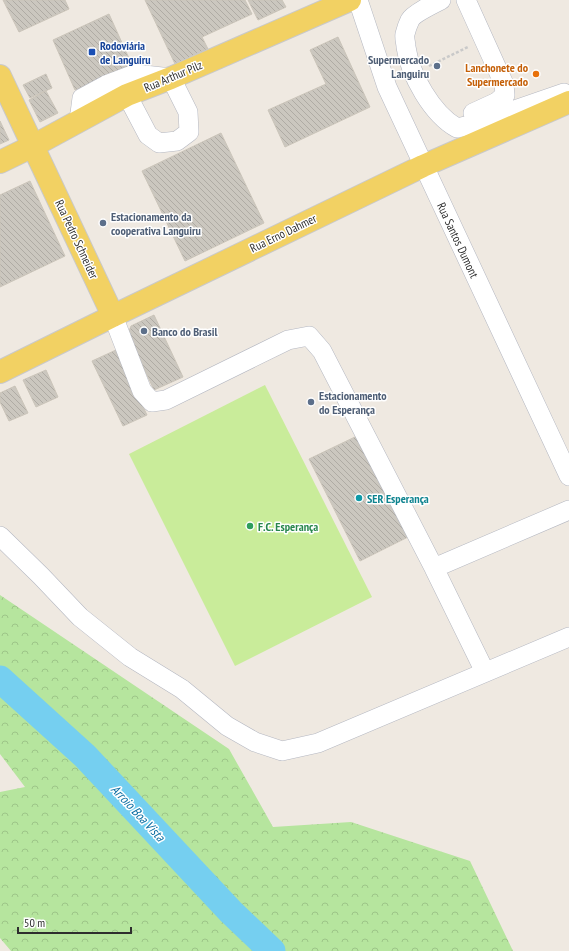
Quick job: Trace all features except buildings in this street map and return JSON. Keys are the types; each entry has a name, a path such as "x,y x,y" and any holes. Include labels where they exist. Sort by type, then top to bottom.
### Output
{"main road":[{"name":"Rua Arthur Pilz","path":"0,162 33,146 127,95 171,78 350,0"},
{"name":"Rua Pedro Schneider","path":"0,76 113,316"},
{"name":"Rua Erno Dahmer","path":"0,372 567,97"}],"street":[{"name":"Rua Santos Dumont","path":"358,0 387,87 569,476"},
{"path":"441,0 411,18 405,35 407,53 421,90 448,123 457,128 567,97"},
{"path":"448,123 497,102 505,95 504,84 466,0"},
{"path":"79,121 82,98 106,85 135,74 171,78 188,112 189,132 177,141 159,143 148,135 127,95"},
{"path":"387,87 414,74"},
{"name":"Rua Pedro Schneider","path":"113,316 142,391 152,402 166,400 288,340 309,336 322,351 434,568"},
{"path":"485,672 434,568 569,510"},
{"path":"0,536 80,617 130,657 182,689 227,726 255,742 282,751 318,743 569,637"}],"path":[{"path":"414,74 468,47"}],"green space":[{"name":"F.C. Esperança","path":"265,385 372,597 235,666 129,454"},
{"path":"0,595 229,749 273,827 351,822 470,861 513,951 11,951 0,938 0,792 25,787 0,754"}],"waterway":[{"name":"Arroio Boa Vista","path":"0,679 85,756 231,912 272,951"}],"place":[{"name":"Rodoviária de Languiru","path":"92,52"},
{"name":"Supermercado Languiru","path":"437,66"},
{"name":"Lanchonete do Supermercado","path":"536,74"},
{"name":"Estacionamento da cooperativa Languiru","path":"103,223"},
{"name":"Banco do Brasil","path":"144,331"},
{"name":"Estacionamento do Esperança","path":"311,402"},
{"name":"SER Esperança","path":"359,498"},
{"name":"F.C. Esperança","path":"250,526"}]}
